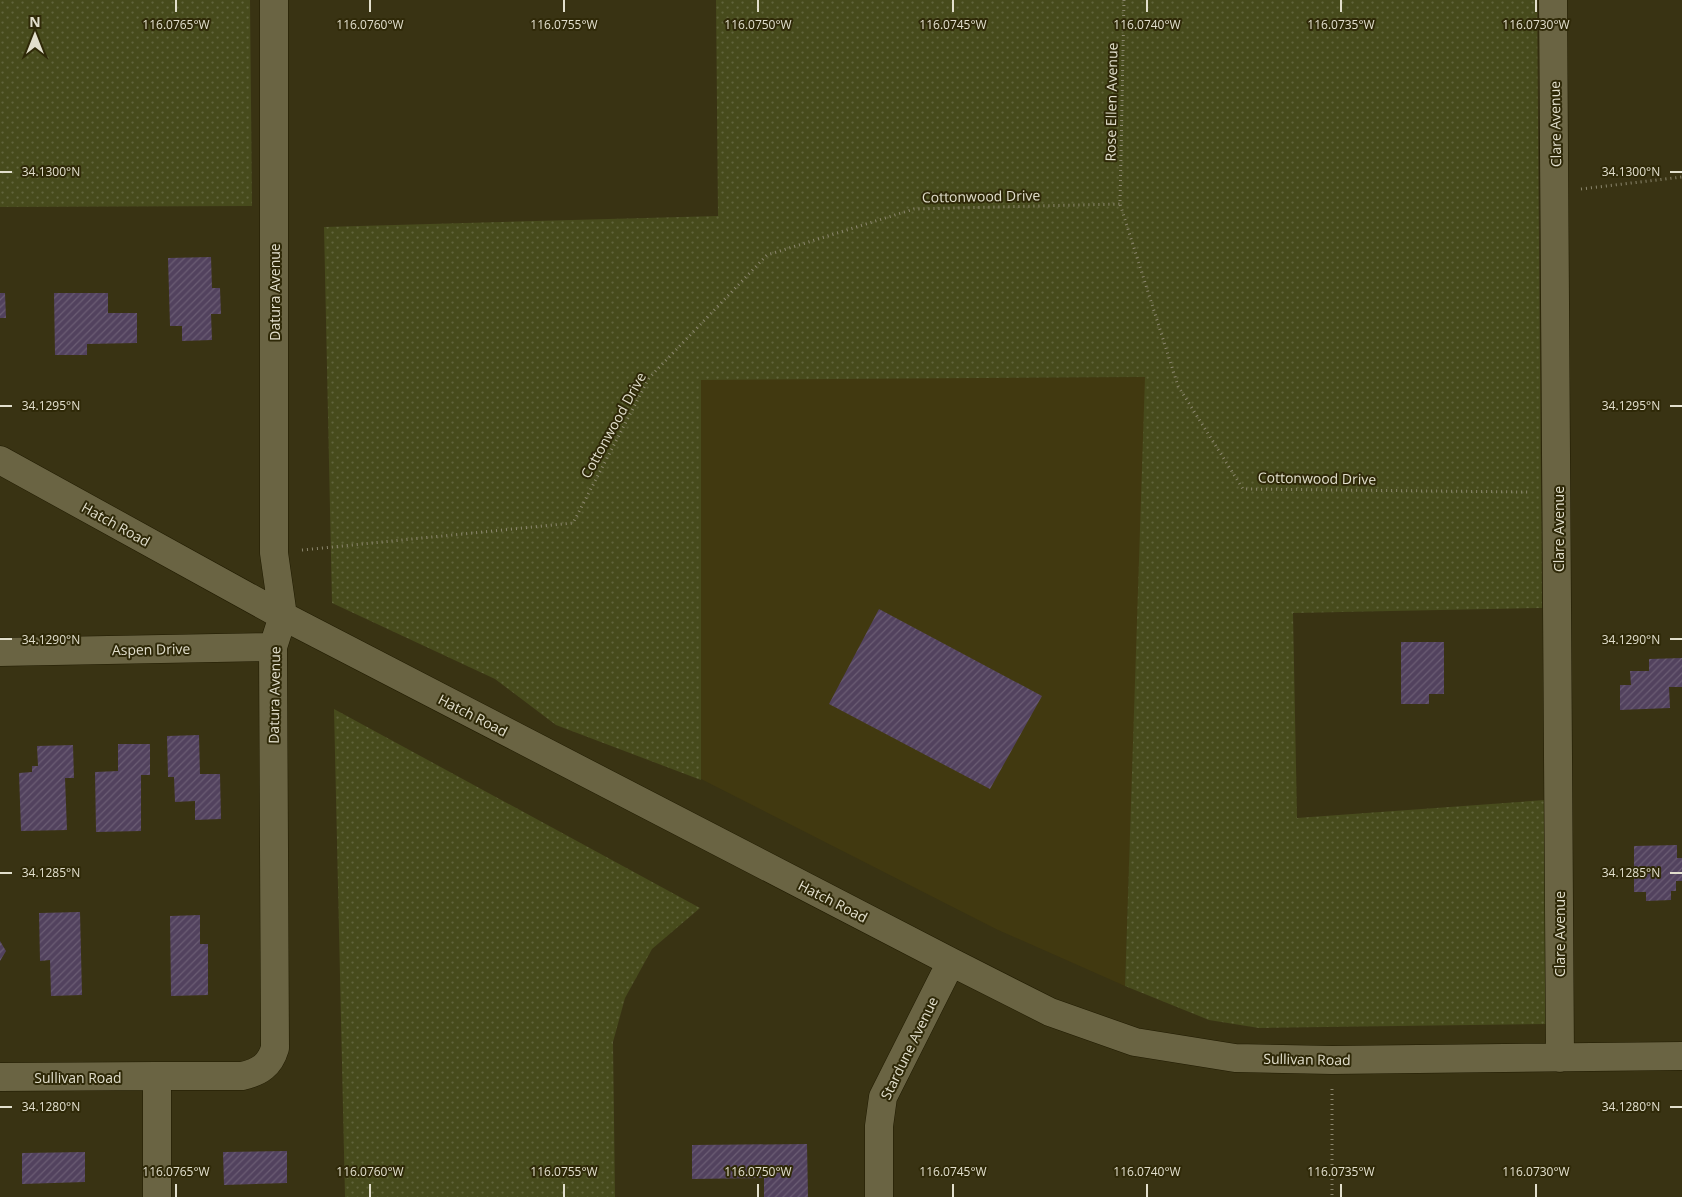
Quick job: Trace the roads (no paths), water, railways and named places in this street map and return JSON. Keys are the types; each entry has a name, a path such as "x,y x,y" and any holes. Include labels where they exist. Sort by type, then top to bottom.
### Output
{"street":[{"name":"Datura Avenue","path":"157,1076 242,1076 255,1074 272,1058 275,1048 273,647 283,616 274,553 274,0"},
{"name":"Clare Avenue","path":"1554,0 1560,1058"},
{"name":"Hatch Road","path":"0,460 283,616 951,962"},
{"name":"Aspen Drive","path":"0,652 273,647"},
{"name":"Sullivan Road","path":"951,962 1050,1012 1135,1042 1235,1058 1332,1060 1682,1056"},
{"name":"Stardune Avenue","path":"879,1197 879,1126 883,1097 951,962"},
{"name":"Sullivan Road","path":"0,1077 157,1076"},
{"path":"157,1076 157,1197"}]}
